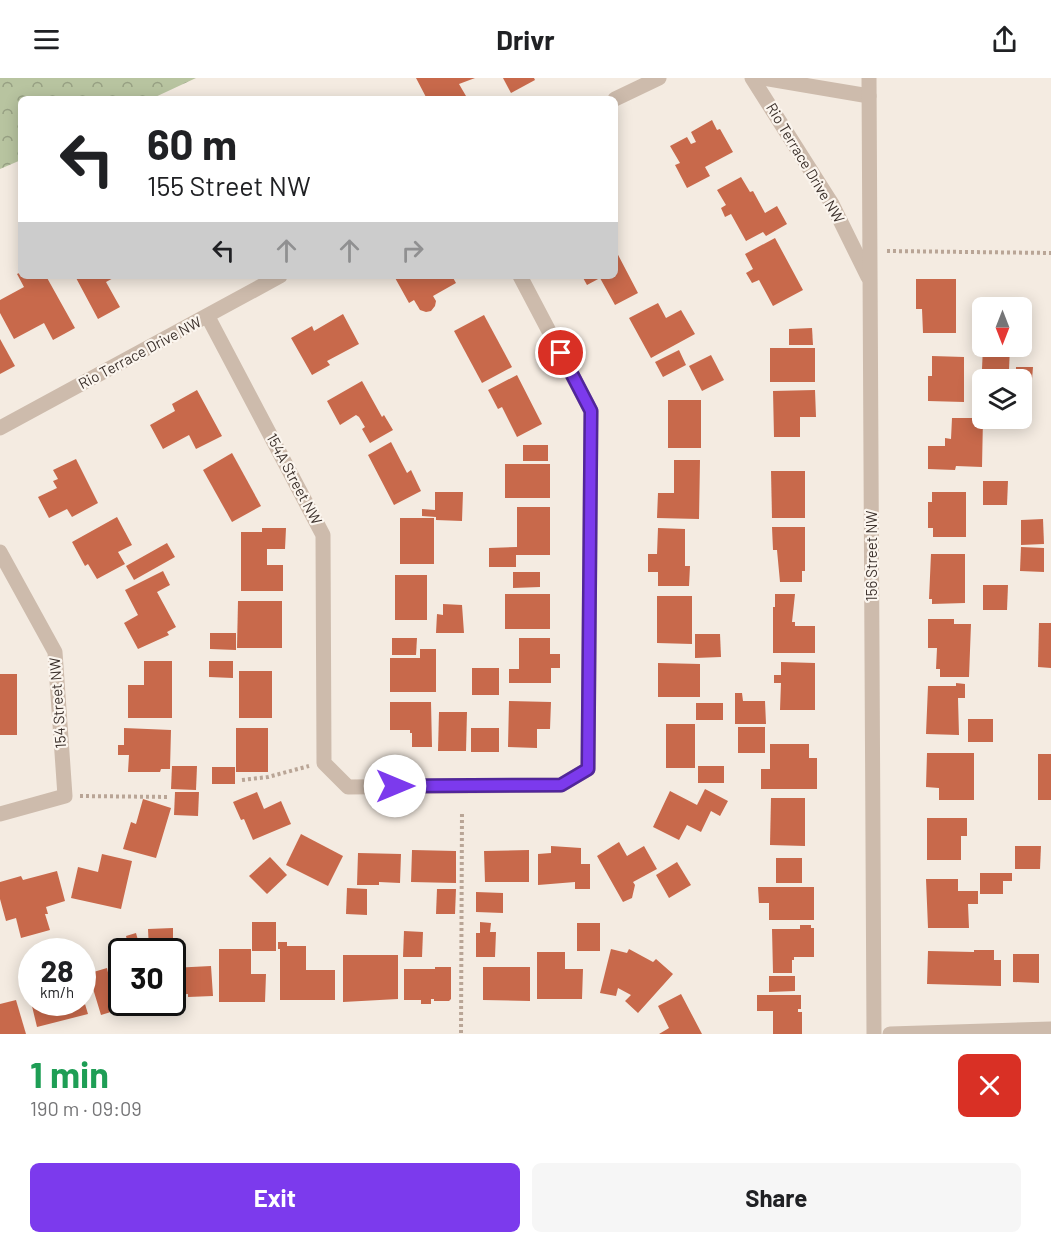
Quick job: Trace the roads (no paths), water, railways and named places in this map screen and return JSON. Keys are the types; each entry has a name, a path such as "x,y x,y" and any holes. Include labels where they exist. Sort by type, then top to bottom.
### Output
{"street":[{"path":"618,98 659,78"},
{"name":"Rio Terrace Drive NW","path":"752,78 832,204 871,282"},
{"name":"Rio Terrace Drive NW","path":"762,78 869,96"},
{"name":"156 Street NW","path":"869,78 874,1034"},
{"name":"Rio Terrace Drive NW","path":"0,428 275,279"},
{"name":"154A Street NW","path":"208,317 323,535 324,762 348,787 561,785 588,769 591,411 522,279"},
{"name":"154 Street NW","path":"0,552 55,652 65,796 0,814"},
{"path":"890,1034 1051,1029"}]}
